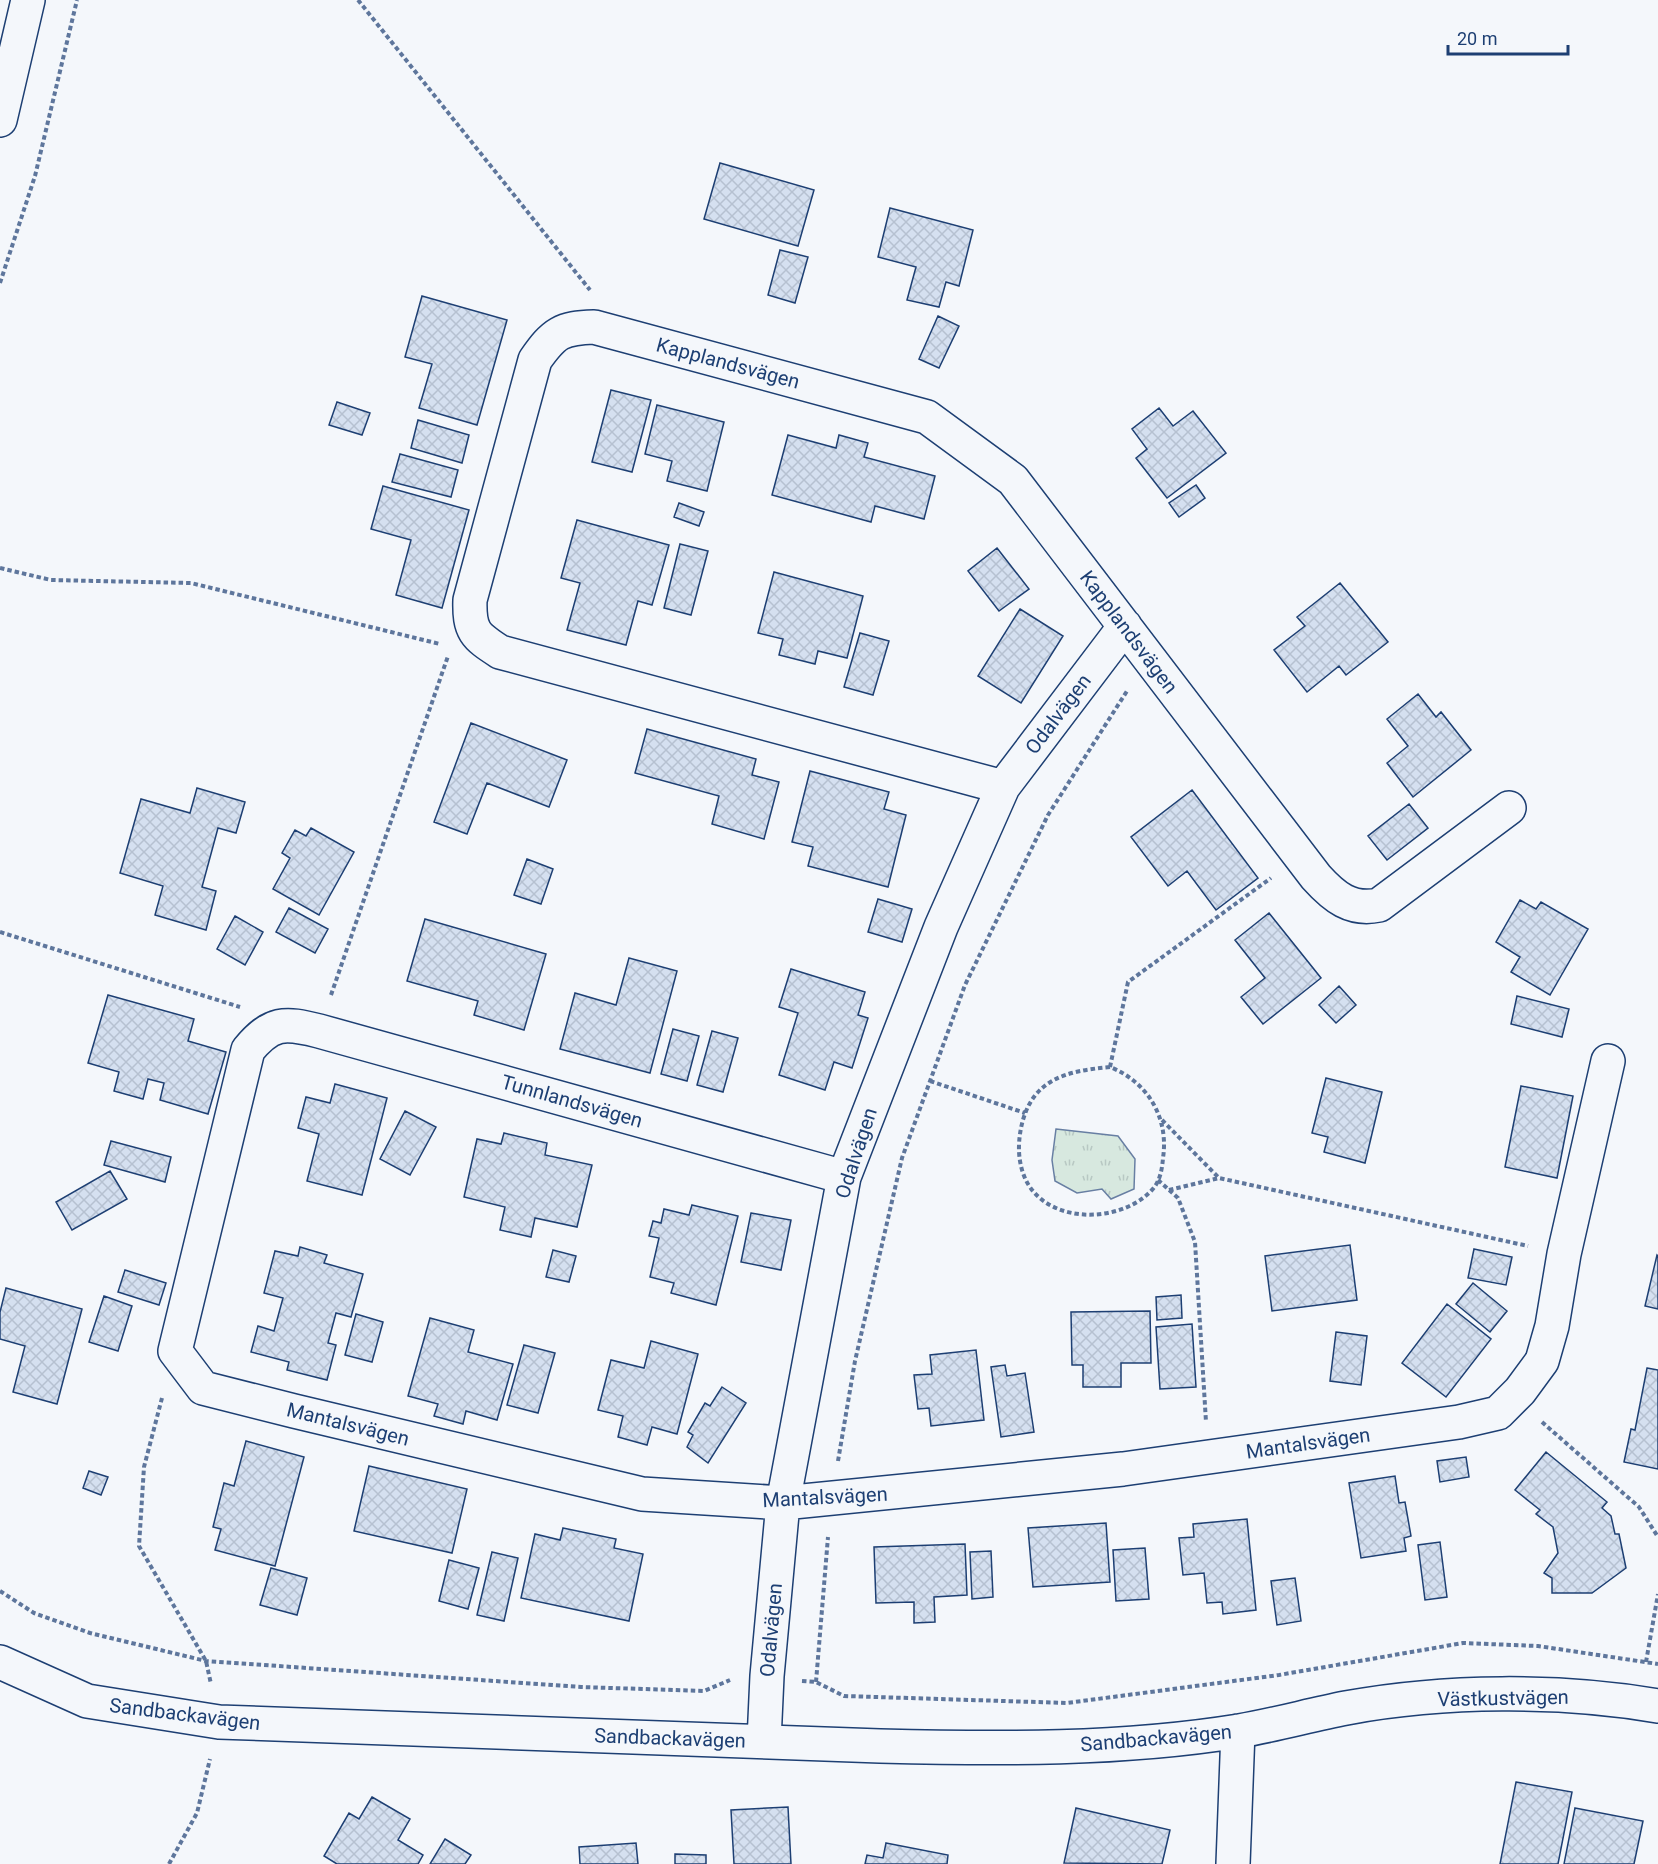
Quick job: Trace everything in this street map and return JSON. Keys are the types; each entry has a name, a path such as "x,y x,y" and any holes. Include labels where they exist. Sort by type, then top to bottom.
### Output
{"street":[{"path":"0,120 28,0"},
{"name":"Kapplandsvägen","path":"1004,787 500,652 478,638 470,621 470,600 535,360 550,339 569,328 594,327 927,417 1013,480 1301,857 1330,893 1347,904 1365,908 1379,904 1509,808"},
{"name":"Odalvägen","path":"764,1741 767,1676 783,1503 844,1177 941,927 1004,787 1125,626"},
{"path":"175,1351 248,1050 262,1033 278,1025 310,1028"},
{"name":"Tunnlandsvägen","path":"310,1028 844,1177"},
{"name":"Mantalsvägen","path":"175,1351 202,1388 294,1412 642,1494 783,1503 1123,1470 1459,1422 1498,1413 1520,1391 1542,1361 1552,1326 1564,1254 1608,1061"},
{"name":"Sandbackavägen","path":"0,1662 87,1701 219,1722 764,1741 989,1748 1122,1743 1238,1731 1348,1708"},
{"name":"Västkustvägen","path":"1348,1708 1448,1697 1542,1694 1624,1700 1658,1706"},
{"path":"1233,1864 1238,1731"}],"path":[{"path":"0,283 35,176 76,0"},
{"path":"358,0 604,306 612,331"},
{"path":"0,568 51,580 191,583 451,647 310,1028"},
{"path":"816,1682 831,1500 855,1361 902,1158 964,985 1048,815 1149,657"},
{"path":"1110,1067 1128,982 1301,857"},
{"path":"0,932 245,1009"},
{"path":"1162,1119 1165,1142 1158,1180 1152,1190 1140,1200 1117,1211 1079,1215 1047,1203 1033,1192 1020,1163 1019,1143 1025,1113 1032,1098 1058,1077 1080,1070 1110,1067 1125,1073 1137,1084 1162,1119 1219,1178"},
{"path":"930,1081 1025,1113"},
{"path":"1169,1190 1219,1178 1564,1254"},
{"path":"1158,1180 1178,1198 1195,1242 1209,1457"},
{"path":"169,1864 197,1813 219,1722 206,1661 139,1546 144,1467 175,1351"},
{"path":"1520,1391 1542,1422 1639,1507 1658,1537"},
{"path":"0,1591 34,1613 90,1633 206,1661 366,1674 615,1688 705,1690 742,1676 767,1676 816,1682 844,1696 1067,1703 1279,1675 1462,1643 1538,1646 1658,1664"},
{"path":"1646,1662 1658,1594"}],"green space":[{"path":"1056,1129 1118,1136 1135,1159 1134,1189 1111,1199 1102,1189 1077,1193 1055,1181 1052,1160"}],"building":[{"path":"720,163 814,190 798,246 704,219"},
{"path":"890,208 973,230 959,286 946,282 939,307 907,300 916,267 878,257"},
{"path":"780,250 808,257 795,303 768,295"},
{"path":"422,296 507,320 477,425 419,408 432,364 405,357"},
{"path":"938,316 959,326 939,368 919,359"},
{"path":"611,390 651,400 632,472 592,462"},
{"path":"337,402 370,413 362,435 329,425"},
{"path":"657,405 724,422 707,491 667,481 672,461 645,454"},
{"path":"1159,408 1173,426 1193,411 1226,453 1167,498 1136,458 1147,449 1132,429"},
{"path":"418,420 469,435 462,463 411,448"},
{"path":"788,435 836,448 839,435 868,443 864,457 935,476 924,519 875,506 871,522 772,495"},
{"path":"400,454 458,470 451,497 392,482"},
{"path":"1196,485 1205,498 1179,517 1169,503"},
{"path":"383,486 469,510 442,608 396,595 411,540 371,529"},
{"path":"679,503 704,512 699,526 674,517"},
{"path":"577,520 669,545 652,605 638,601 626,645 567,630 580,583 561,578"},
{"path":"680,544 708,551 691,615 664,608"},
{"path":"997,548 1029,589 999,611 968,571"},
{"path":"774,572 863,596 847,658 818,651 815,664 779,655 783,639 758,633"},
{"path":"1340,583 1388,642 1346,675 1339,666 1307,692 1274,650 1305,626 1297,617"},
{"path":"1020,609 1063,636 1021,703 978,676"},
{"path":"860,633 889,641 873,695 844,687"},
{"path":"1418,694 1436,717 1441,712 1471,750 1413,797 1387,763 1408,746 1387,719"},
{"path":"471,723 567,760 549,807 487,783 467,834 434,822"},
{"path":"647,729 756,759 752,775 779,782 764,839 712,824 719,796 635,773"},
{"path":"810,771 889,792 884,809 906,815 888,887 808,866 813,847 792,842"},
{"path":"197,788 245,802 236,833 218,828 202,887 216,891 206,930 155,915 163,886 120,873 141,799 190,813"},
{"path":"1192,790 1258,878 1216,910 1187,871 1168,886 1131,837"},
{"path":"1409,804 1428,828 1387,860 1368,836"},
{"path":"311,828 354,852 319,915 273,889 290,858 282,853 295,830 306,836"},
{"path":"527,859 553,869 541,904 514,895"},
{"path":"878,899 912,909 902,942 868,932"},
{"path":"1520,900 1536,909 1541,902 1588,929 1550,995 1511,972 1520,957 1496,942"},
{"path":"289,908 328,929 315,953 276,932"},
{"path":"1269,913 1321,978 1263,1024 1241,997 1265,978 1235,940"},
{"path":"235,916 263,932 245,965 217,949"},
{"path":"425,919 546,954 524,1030 474,1015 478,1001 407,981"},
{"path":"629,958 677,971 650,1073 560,1049 575,993 616,1005"},
{"path":"791,969 865,992 858,1015 868,1018 852,1068 834,1062 825,1090 779,1075 798,1013 779,1007"},
{"path":"1339,986 1356,1005 1336,1023 1319,1005"},
{"path":"108,995 194,1019 188,1041 226,1052 208,1114 160,1100 164,1083 148,1079 143,1099 114,1091 119,1072 88,1063"},
{"path":"1517,996 1569,1009 1562,1037 1511,1024"},
{"path":"673,1029 699,1036 687,1081 661,1074"},
{"path":"712,1031 738,1038 723,1092 697,1085"},
{"path":"1326,1078 1382,1092 1365,1163 1324,1152 1328,1137 1312,1133"},
{"path":"335,1084 387,1098 362,1195 307,1181 319,1134 298,1128 306,1097 330,1103"},
{"path":"1521,1086 1573,1096 1557,1178 1505,1167"},
{"path":"405,1111 436,1127 410,1175 380,1159"},
{"path":"504,1133 547,1143 545,1155 592,1165 577,1227 535,1218 531,1237 500,1230 505,1207 464,1197 477,1139 501,1144"},
{"path":"111,1141 171,1157 165,1182 104,1165"},
{"path":"110,1171 127,1199 72,1230 56,1202"},
{"path":"692,1205 738,1216 716,1305 671,1293 674,1283 650,1277 659,1238 649,1236 653,1221 661,1223 664,1209 689,1215"},
{"path":"751,1213 791,1220 781,1270 741,1262"},
{"path":"1350,1245 1357,1300 1272,1311 1265,1256"},
{"path":"300,1247 327,1255 324,1263 363,1274 351,1317 336,1313 328,1343 336,1345 327,1380 287,1370 289,1362 251,1352 258,1326 274,1331 283,1298 264,1293 275,1251 298,1256"},
{"path":"1474,1249 1512,1257 1506,1285 1468,1278"},
{"path":"553,1250 576,1256 569,1282 546,1277"},
{"path":"1658,1256 1658,1309 1645,1306"},
{"path":"125,1270 166,1283 159,1305 118,1292"},
{"path":"1473,1283 1507,1311 1490,1332 1456,1304"},
{"path":"6,1288 82,1309 57,1404 13,1392 25,1346 0,1339 0,1312"},
{"path":"1181,1295 1182,1318 1157,1320 1156,1297"},
{"path":"104,1296 132,1306 118,1351 89,1342"},
{"path":"1447,1304 1491,1339 1446,1397 1402,1363"},
{"path":"1150,1311 1151,1363 1121,1363 1121,1387 1083,1387 1083,1365 1072,1365 1071,1312"},
{"path":"356,1314 383,1322 372,1362 345,1355"},
{"path":"430,1318 474,1330 468,1352 513,1364 497,1420 466,1411 463,1424 434,1416 438,1404 408,1396"},
{"path":"1192,1324 1196,1387 1160,1389 1156,1327"},
{"path":"1336,1332 1367,1336 1361,1385 1330,1381"},
{"path":"651,1341 698,1354 677,1434 652,1427 647,1445 618,1437 623,1416 598,1410 611,1360 644,1368"},
{"path":"524,1345 555,1353 538,1413 507,1405"},
{"path":"976,1350 984,1420 931,1426 929,1408 918,1409 914,1375 932,1374 930,1355"},
{"path":"1005,1365 1007,1376 1025,1373 1034,1432 1001,1437 991,1367"},
{"path":"1647,1368 1658,1370 1658,1469 1624,1462 1631,1429 1635,1430"},
{"path":"722,1387 746,1403 708,1463 687,1447 693,1435 688,1432 705,1403 710,1406"},
{"path":"246,1441 304,1457 275,1566 215,1550 221,1529 213,1527 224,1483 234,1486"},
{"path":"1546,1452 1607,1502 1602,1508 1611,1516 1615,1534 1619,1534 1626,1568 1592,1593 1552,1593 1552,1578 1544,1573 1558,1553 1553,1527 1536,1514 1540,1510 1515,1490"},
{"path":"1466,1457 1469,1477 1440,1482 1437,1461"},
{"path":"369,1466 467,1489 452,1553 354,1531"},
{"path":"89,1471 108,1477 101,1495 83,1488"},
{"path":"1395,1476 1399,1503 1405,1502 1411,1536 1404,1538 1406,1551 1361,1558 1349,1483"},
{"path":"1247,1519 1256,1610 1223,1614 1222,1602 1207,1603 1204,1573 1183,1575 1179,1538 1194,1537 1193,1524"},
{"path":"1106,1523 1110,1582 1033,1587 1028,1528"},
{"path":"563,1528 616,1539 614,1548 643,1554 629,1621 521,1598 535,1534 560,1540"},
{"path":"1440,1542 1447,1597 1425,1600 1418,1545"},
{"path":"965,1544 967,1595 934,1597 935,1622 914,1623 914,1602 876,1603 874,1547"},
{"path":"1145,1548 1149,1599 1116,1601 1113,1550"},
{"path":"991,1551 993,1597 972,1599 970,1552"},
{"path":"492,1552 518,1558 504,1621 477,1615"},
{"path":"449,1560 479,1568 468,1609 439,1601"},
{"path":"271,1568 307,1578 297,1615 260,1605"},
{"path":"1295,1578 1301,1621 1277,1625 1271,1581"},
{"path":"1516,1782 1572,1792 1558,1864 1500,1864"},
{"path":"372,1797 410,1819 398,1840 423,1855 418,1864 337,1864 324,1856 349,1813 359,1819"},
{"path":"788,1807 791,1864 734,1864 731,1810"},
{"path":"1076,1808 1170,1830 1162,1864 1064,1863"},
{"path":"1575,1808 1643,1821 1634,1864 1564,1864"},
{"path":"445,1839 471,1855 465,1864 430,1864"},
{"path":"636,1843 638,1864 580,1864 579,1847"},
{"path":"886,1843 948,1855 947,1864 865,1864 867,1855 883,1858"},
{"path":"675,1854 706,1855 706,1864 675,1864"}]}
